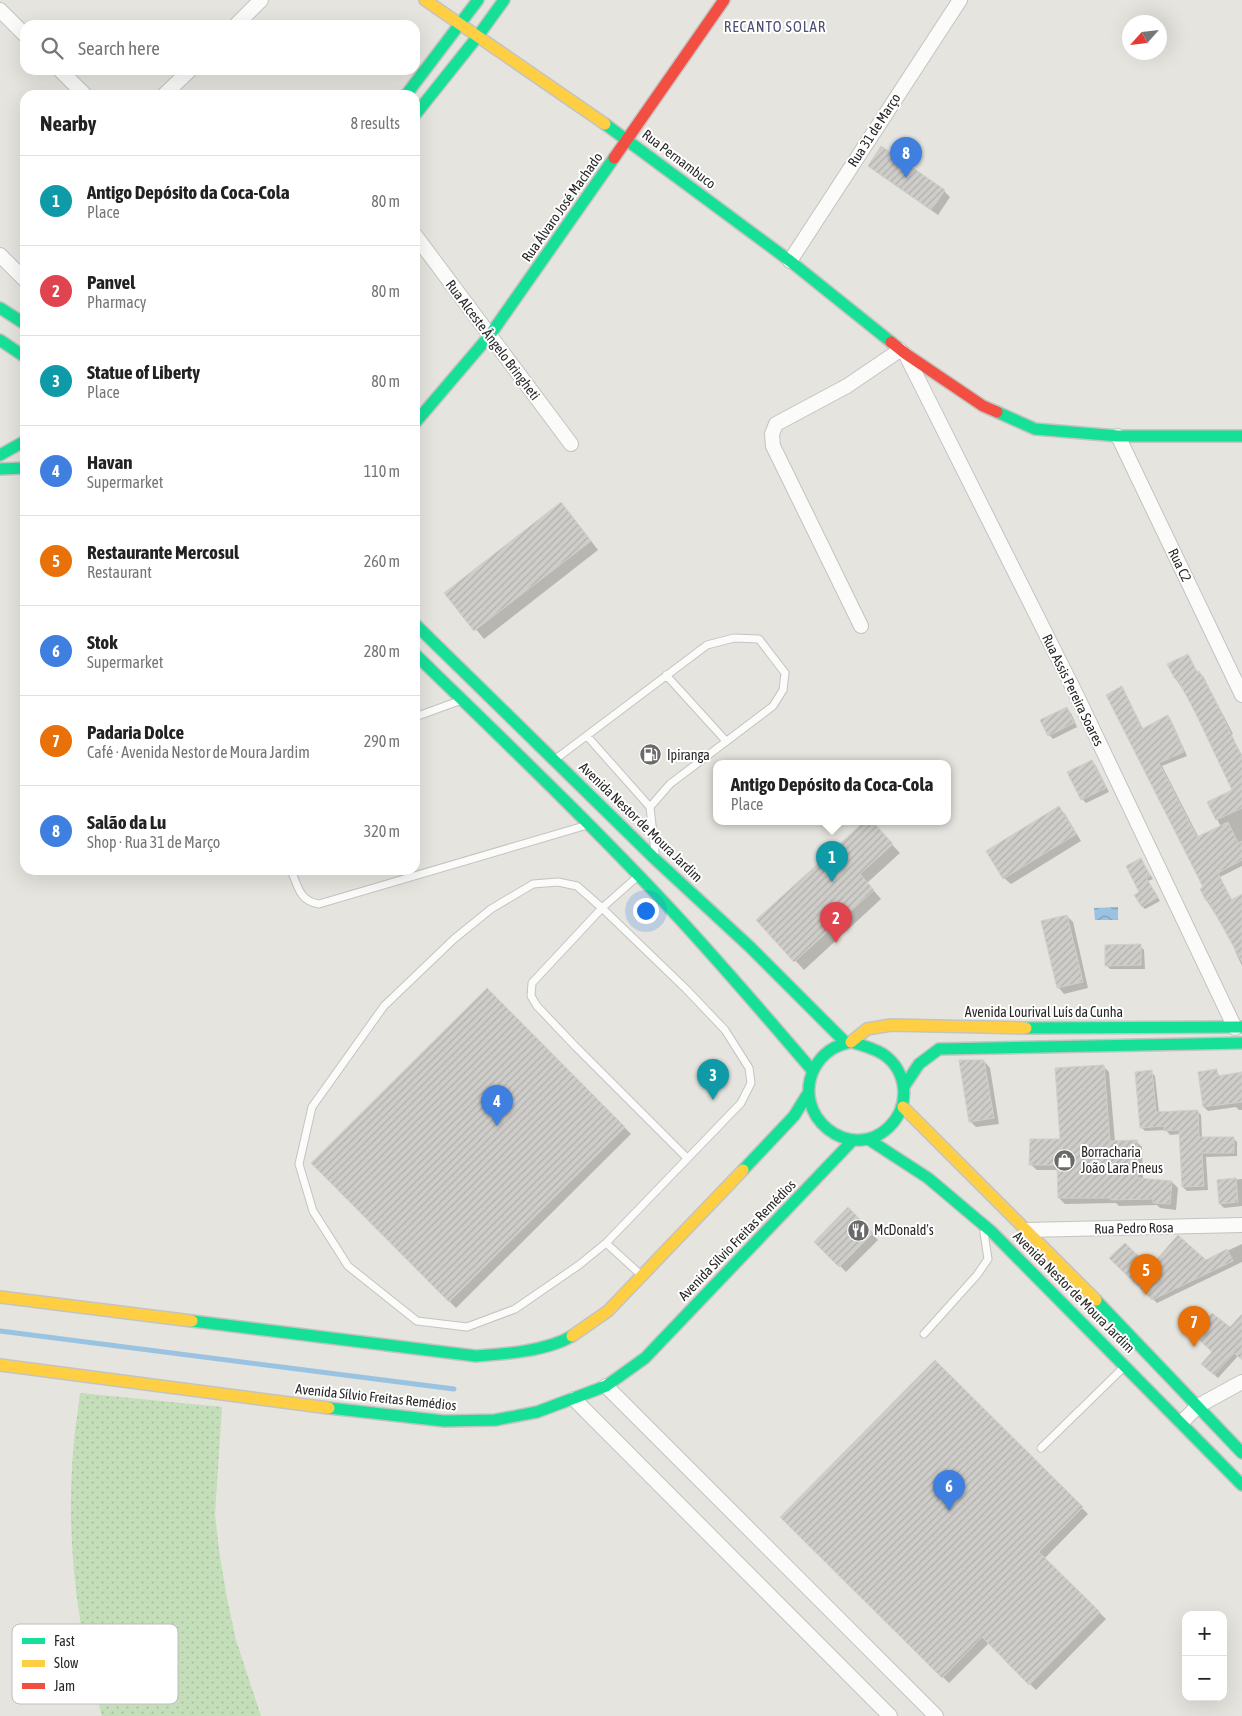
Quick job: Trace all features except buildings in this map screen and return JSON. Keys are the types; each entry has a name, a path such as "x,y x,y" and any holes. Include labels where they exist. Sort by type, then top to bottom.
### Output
{"street":[{"path":"241,20 262,0"},
{"name":"Rua Pernambuco","path":"426,0 627,139 790,261 903,352 983,406 1035,429 1118,436 1242,436"},
{"path":"410,90 478,0"},
{"path":"420,109 504,0"},
{"name":"Rua Álvaro José Machado","path":"420,417 490,335 724,0"},
{"name":"Rua 31 de Março","path":"790,261 960,0"},
{"path":"0,10 20,30"},
{"path":"65,75 80,90"},
{"path":"169,90 185,75"},
{"name":"Rua Alceste Ângelo Bringheti","path":"420,243 571,444"},
{"path":"0,255 20,275"},
{"path":"0,308 20,321"},
{"path":"0,340 20,354"},
{"path":"861,626 773,446 772,434 776,424 847,386 903,352"},
{"name":"Rua Assis Pereira Soares","path":"903,352 1077,696 1238,1028"},
{"name":"Rua C2","path":"1118,436 1242,695"},
{"path":"0,455 20,444"},
{"path":"0,469 20,468"},
{"name":"Avenida Nestor de Moura Jardim","path":"420,630 471,693 484,721 546,768 647,867 750,948 848,1042 879,1052 888,1058 895,1066 905,1085"},
{"name":"Avenida Nestor de Moura Jardim","path":"420,657 471,693 500,706 546,768 647,867 730,975 812,1070"},
{"path":"484,721 500,706"},
{"name":"Avenida Lourival Luís da Cunha","path":"848,1042 868,1029 891,1025 1011,1028 1238,1028"},
{"path":"848,1042 826,1052 812,1070 808,1082 807,1095 814,1117 831,1133 853,1140 868,1139 881,1134 889,1128 903,1108 905,1085 913,1070 919,1062 939,1049 1242,1043"},
{"path":"0,1297 476,1356 536,1350 569,1338 608,1311 794,1116 807,1095"},
{"name":"Avenida Nestor de Moura Jardim","path":"903,1108 1026,1230 1242,1453"},
{"name":"Avenida Nestor de Moura Jardim","path":"868,1139 928,1178 983,1223 1182,1422 1242,1485"},
{"name":"Avenida Sílvio Freitas Remédios","path":"0,1365 373,1414 444,1421 495,1420 536,1412 606,1386 645,1358 853,1140"},
{"name":"Rua Pedro Rosa","path":"1026,1230 1242,1225"},
{"path":"1182,1422 1198,1406 1242,1382"},
{"path":"606,1386 936,1716"},
{"path":"574,1399 890,1716"}],"lane":[{"path":"546,768 666,675 707,646 734,638 759,639 785,673 783,690 773,706 670,784 650,807 647,867 602,908 532,983 532,996 538,1006 575,1046 687,1158"},
{"path":"666,675 726,741"},
{"path":"420,715 471,693"},
{"path":"587,736 650,807"},
{"path":"420,873 597,819"},
{"path":"293,875 300,894 309,903 319,904 414,875"},
{"path":"558,882 577,886 602,908 686,989 725,1030 749,1068 751,1083 741,1104 606,1243 579,1265 515,1309 467,1327 417,1321 348,1266 313,1212 299,1164 312,1107 384,1006 454,939 491,909 533,884 558,882"},
{"path":"924,1334 977,1275 988,1259 983,1223"},
{"path":"606,1243 643,1276"},
{"path":"1041,1448 1125,1365"}],"green space":[{"path":"80,1393 222,1407 215,1515 220,1557 236,1640 261,1716 102,1716 99,1704 178,1704 178,1624 81,1624 75,1586 71,1519 74,1446"}],"water":[{"path":"1118,907 1118,920 1095,920 1094,908"}],"waterway":[{"path":"0,1331 454,1389"}],"traffic: fast":[{"path":"410,90 478,0"},
{"path":"420,109 504,0"},
{"path":"605,124 790,261 891,342"},
{"path":"420,417 490,335 614,158"},
{"path":"0,308 20,321"},
{"path":"0,340 20,354"},
{"path":"997,412 1035,429 1118,436 1242,436"},
{"path":"0,455 20,444"},
{"path":"0,469 20,468"},
{"path":"420,629 656,860 750,947 846,1043"},
{"path":"420,659 632,868 738,984 812,1070"},
{"path":"1026,1028 1242,1027"},
{"path":"851,1042 875,1050 891,1061 898,1070 904,1089 901,1109 889,1127 874,1137 858,1140 842,1137 828,1129 817,1117 810,1102 809,1085 818,1062 830,1050 851,1042"},
{"path":"905,1085 919,1064 939,1049 1242,1043"},
{"path":"743,1170 794,1116 807,1095"},
{"path":"868,1139 928,1178 992,1232 1242,1485"},
{"path":"329,1408 444,1421 495,1420 537,1412 606,1386 645,1358 853,1140"},
{"path":"1096,1300 1242,1453"},
{"path":"192,1321 476,1356 513,1353 538,1348 572,1336"}],"traffic: slow":[{"path":"425,0 605,124"},
{"path":"851,1042 867,1029 891,1025 1026,1028"},
{"path":"903,1107 1096,1300"},
{"path":"572,1336 608,1311 743,1170"},
{"path":"0,1297 192,1321"},
{"path":"0,1365 329,1408"}],"traffic: jam":[{"path":"614,158 724,0"},
{"path":"891,342 983,406 997,412"}],"place":[{"name":"Salão da Lu","path":"906,178"},
{"name":"Ipiranga","path":"651,755"},
{"name":"Antigo Depósito da Coca-Cola","path":"832,882"},
{"name":"Panvel","path":"836,943"},
{"name":"Statue of Liberty","path":"713,1100"},
{"name":"Havan","path":"497,1126"},
{"name":"Borracharia João Lara Pneus","path":"1065,1160"},
{"name":"McDonald's","path":"858,1230"},
{"name":"Restaurante Mercosul","path":"1146,1295"},
{"name":"Padaria Dolce","path":"1194,1347"},
{"name":"Stok","path":"949,1511"}],"district":[{"name":"RECANTO SOLAR","path":"775,27"}]}
